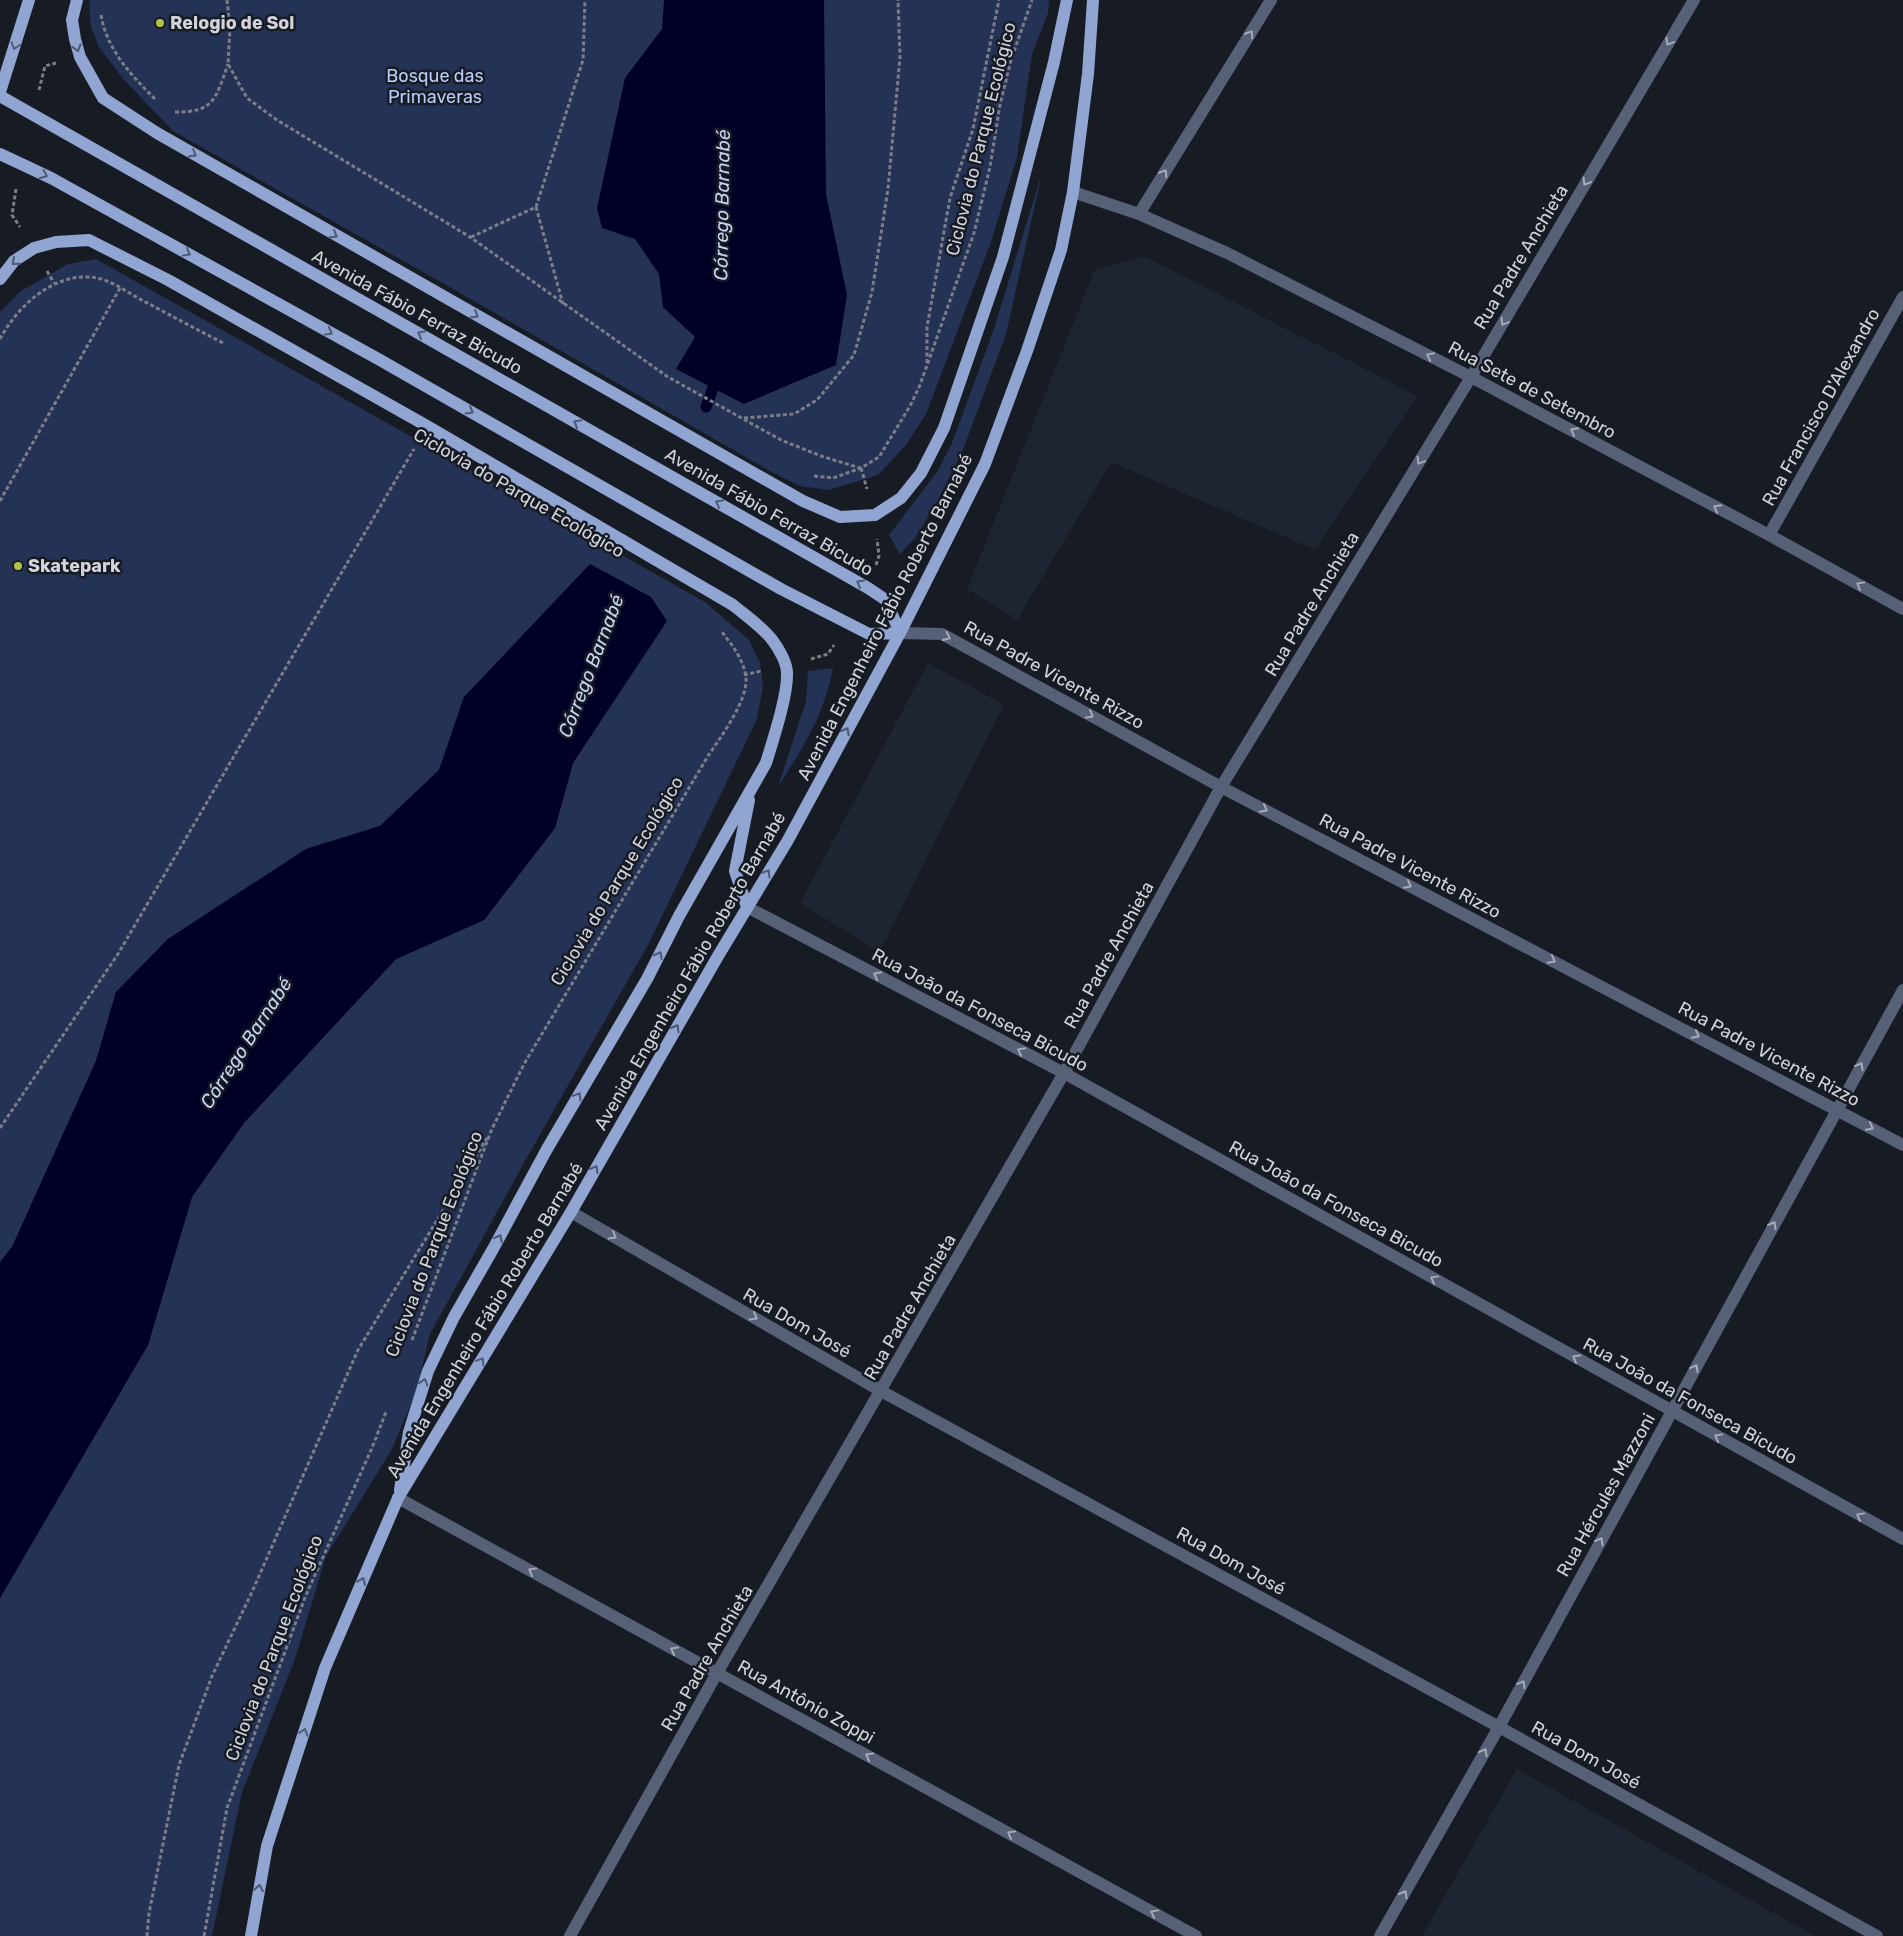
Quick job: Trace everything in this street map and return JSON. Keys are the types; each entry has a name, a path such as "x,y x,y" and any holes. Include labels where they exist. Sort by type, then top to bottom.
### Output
{"main road":[{"path":"0,92 29,0"},
{"path":"77,0 72,20 75,39 80,57 103,98 157,133 321,228 803,501 840,517 875,516 901,498 921,473 944,428 1003,257 1054,62 1066,0"},
{"name":"Avenida Engenheiro Fábio Roberto Barnabé","path":"251,1936 267,1846 325,1668 398,1498 571,1212 747,907 788,840 900,633 984,464 1027,352 1061,250 1073,192 1088,74 1093,0"},
{"name":"Avenida Fábio Ferraz Bicudo","path":"0,96 868,588 886,600 900,633"},
{"path":"0,154 51,178 380,360 781,589 869,634 900,633"},
{"path":"0,279 14,261 34,248 56,242 88,240 168,280 427,426 733,604 773,640 786,666 788,674 775,736 766,763 679,916 647,979 547,1149 454,1317 428,1371 409,1432 398,1498"},
{"path":"747,907 735,871 752,789"}],"street":[{"path":"1139,214 1271,0"},
{"name":"Rua Padre Anchieta","path":"570,1936 717,1673 1064,1074 1220,787 1471,376 1694,0"},
{"name":"Rua Sete de Setembro","path":"1073,192 1139,214 1228,253 1471,376 1769,535 1903,609"},
{"name":"Rua Francisco D'Alexandro","path":"1769,535 1903,296"},
{"name":"Rua Padre Vicente Rizzo","path":"900,633 942,634 1220,787 1903,1145"},
{"name":"Rua João da Fonseca Bicudo","path":"747,907 1064,1074 1903,1539"},
{"name":"Rua Hércules Mazzoni","path":"1380,1936 1499,1727 1836,1109 1903,990"},
{"name":"Rua Dom José","path":"571,1212 881,1391 1499,1727 1877,1936"},
{"name":"Rua Antônio Zoppi","path":"398,1498 1196,1936"}],"path":[{"path":"178,117 171,112 202,110 219,90 228,64 230,28 226,0"},
{"path":"563,304 536,206 583,60 585,0"},
{"path":"228,64 247,98 277,120 470,238 668,378 743,418 794,414 817,400 835,381 854,355 872,292 888,189 900,57 898,0"},
{"path":"927,366 927,327 950,198 973,129 999,0"},
{"name":"Ciclovia do Parque Ecológico","path":"743,418 781,440 821,456 861,468 879,457 910,406 927,366 974,233 990,167 1000,105 1011,60 1032,0"},
{"path":"102,8 101,16 105,31 113,49 129,70 158,101"},
{"path":"470,238 536,206"},
{"path":"0,339 19,311 54,283 90,276 120,288 230,348"},
{"path":"0,501 120,288"},
{"name":"Ciclovia do Parque Ecológico","path":"406,444 422,454"},
{"path":"0,1128 118,954 414,449"},
{"name":"Ciclovia do Parque Ecológico","path":"409,1347 492,1131 524,1064 708,756 729,726 741,700 746,680 739,656 716,626"},
{"path":"147,1936 149,1913 178,1765 212,1676 252,1592 358,1350 492,1131"},
{"name":"Ciclovia do Parque Ecológico","path":"204,1936 228,1808 306,1595 372,1448 386,1412"}],"shaded area":[{"path":"1144,256 1418,396 1315,550 1111,462 1017,620 967,589 1095,270"},
{"path":"928,663 1004,705 879,952 800,903"},
{"path":"1517,1769 1815,1936 1422,1936"}],"green space":[{"name":"Bosque das Primaveras","path":"90,0 1049,0 1048,13 1032,54 1017,157 991,242 926,414 906,445 878,475 828,490 800,486 772,472 173,131 124,80 99,47 91,27"},
{"path":"1042,173 1006,334 962,452 935,506 915,538 900,554 889,535 937,472 952,443 993,332"},
{"path":"96,259 705,602 749,640 760,663 763,686 757,719 649,943 525,1161 430,1334 416,1393 391,1451 326,1556 295,1659 242,1792 212,1936 0,1936 0,1598 148,1345 192,1197 243,1123 396,959 484,920 555,828 573,763 666,621 464,697 439,770 380,826 306,849 168,939 116,992 96,1061 12,1247 0,1262 0,312 21,291 68,264"},
{"path":"833,668 818,716 804,745 778,787 806,701 808,671"}],"water":[{"path":"664,0 824,0 826,194 847,295 836,365 744,404 676,369 695,337 663,307 659,274 635,239 602,228 597,208 625,78 662,29"},
{"path":"590,564 651,597 667,621 573,763 555,828 484,920 396,959 244,1123 192,1197 148,1345 0,1598 0,1262 12,1247 96,1061 116,992 168,939 306,849 380,826 439,770 464,697"}],"waterway":[{"name":"Córrego Barnabé","path":"706,407 718,374"}],"place":[{"name":"Relogio de Sol","path":"160,23"},
{"name":"Skatepark","path":"18,566"}]}
